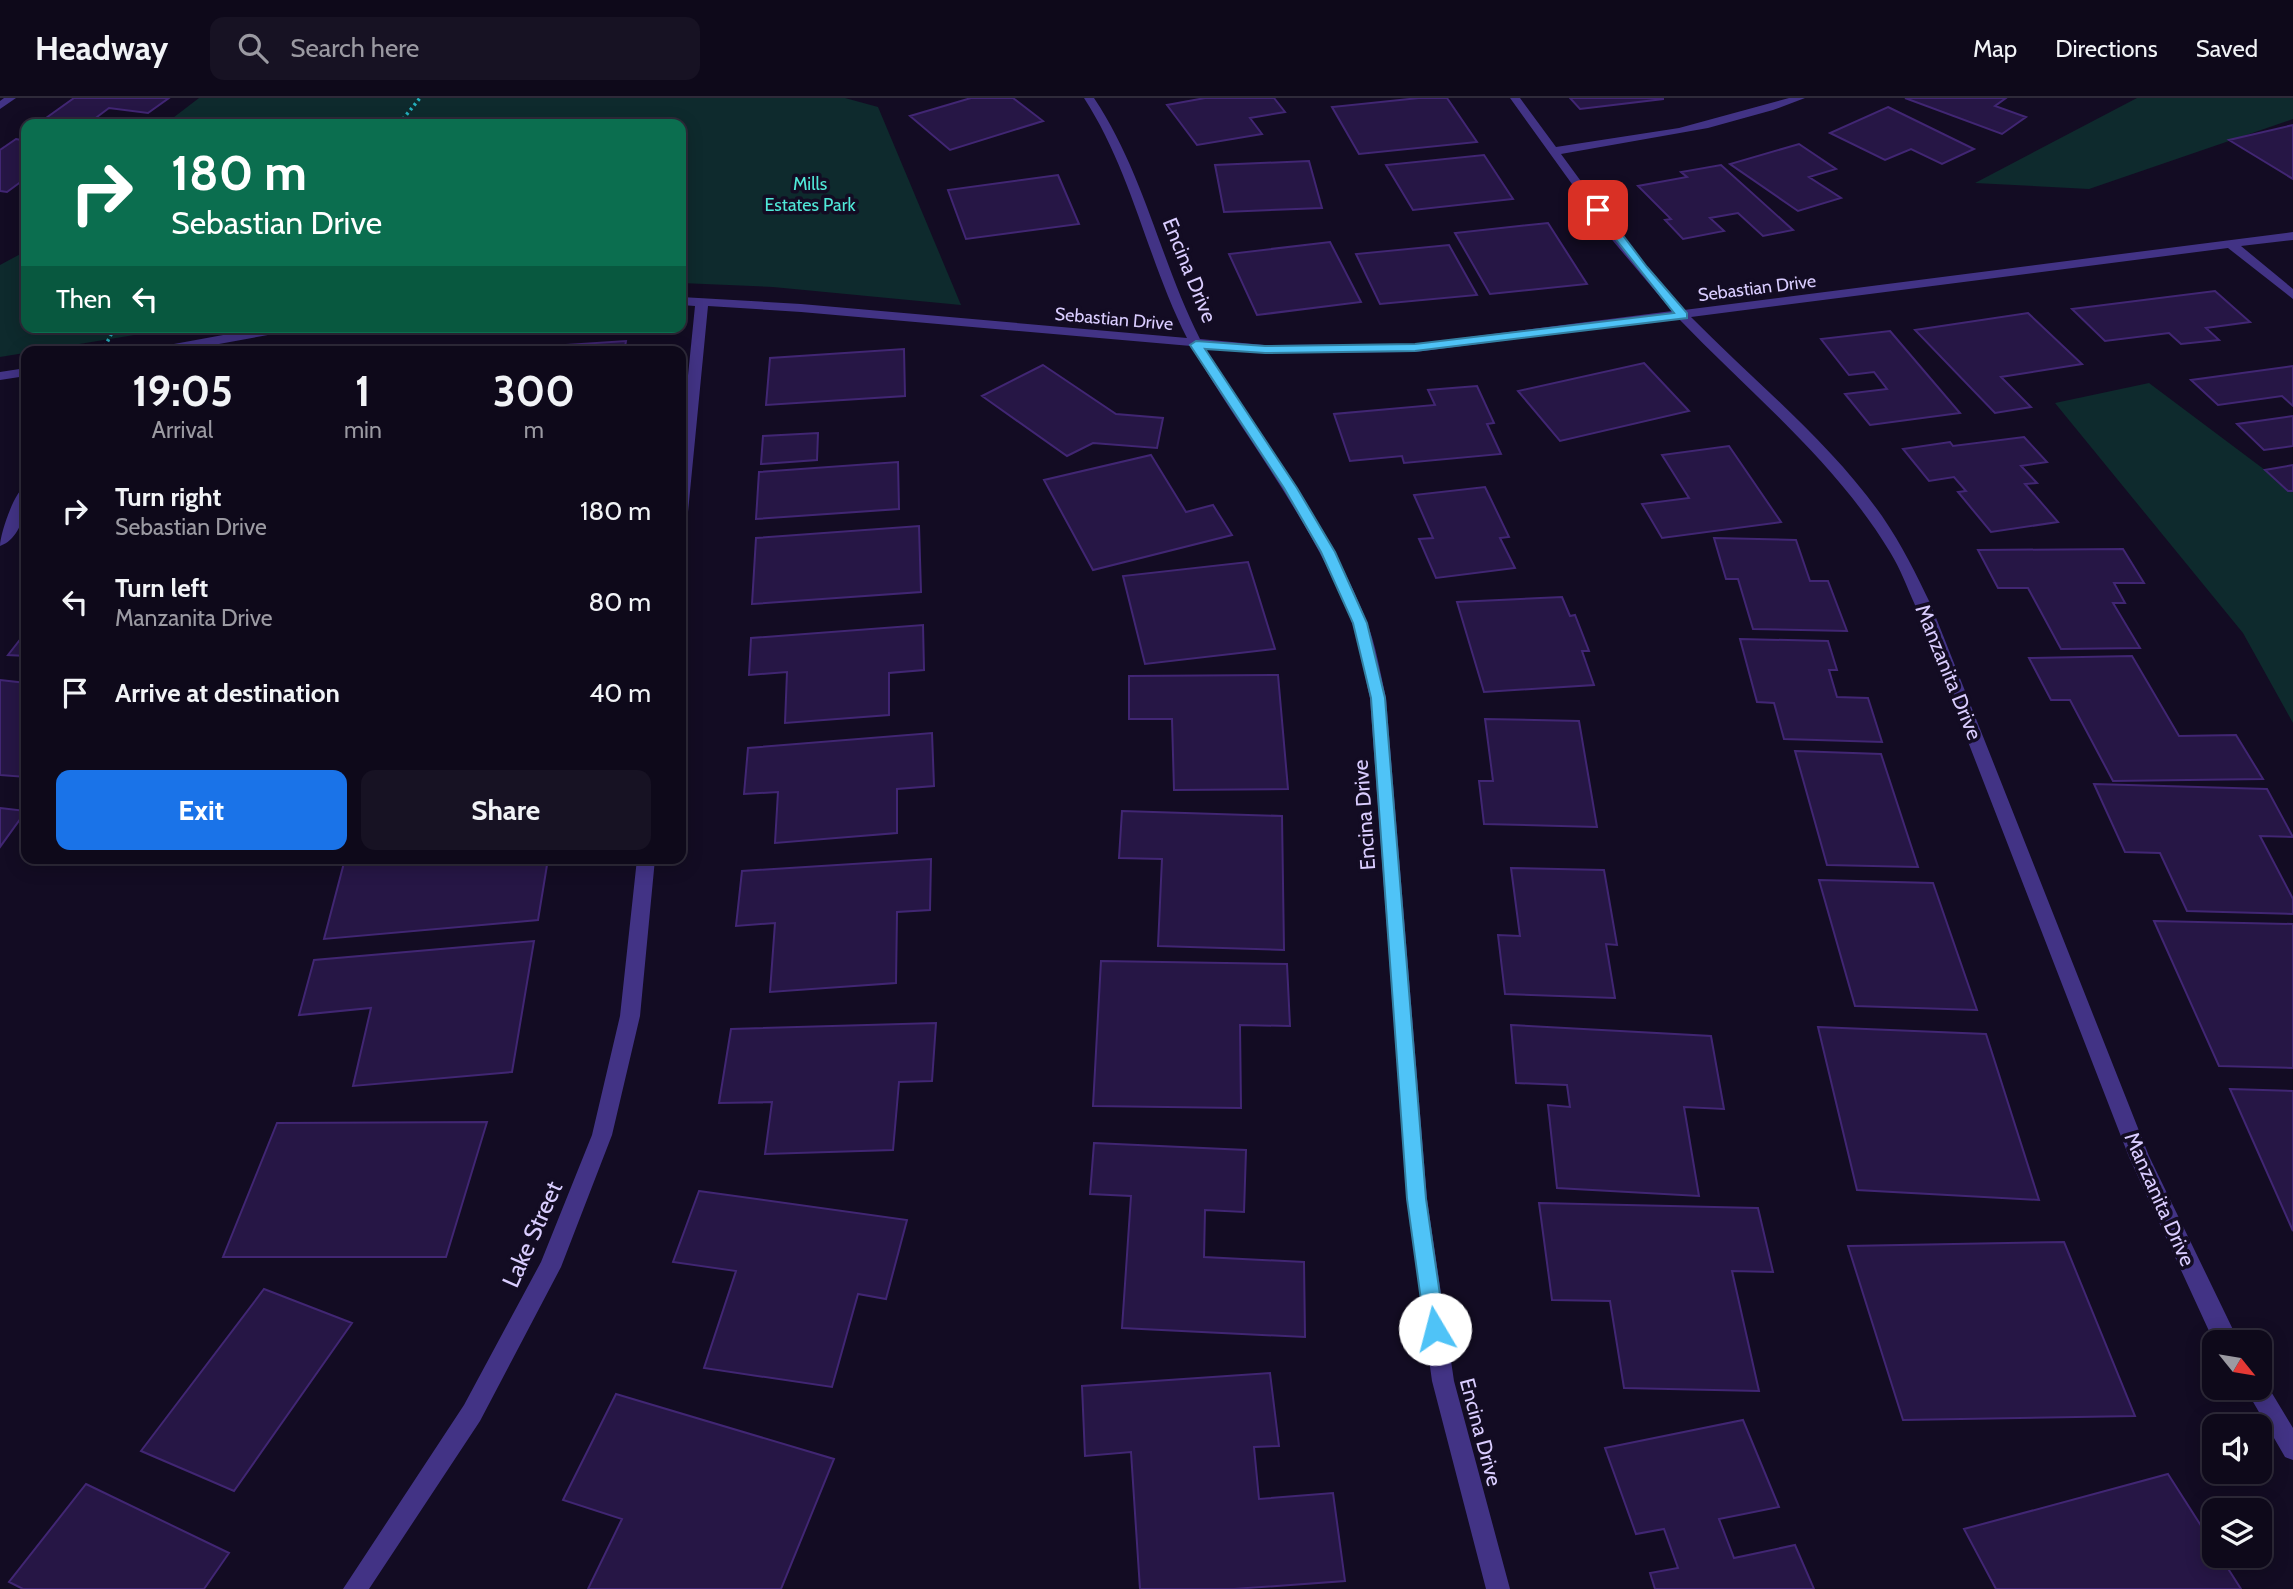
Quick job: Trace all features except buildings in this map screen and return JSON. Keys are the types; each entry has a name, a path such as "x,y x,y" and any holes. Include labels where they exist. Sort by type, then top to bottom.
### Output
{"street":[{"path":"0,106 11,98"},
{"name":"Encina Drive","path":"1089,98 1105,119 1123,155 1160,259 1196,345 1291,488 1328,552 1360,623 1378,698 1417,1199 1443,1381 1499,1589"},
{"name":"Manzanita Drive","path":"1515,98 1643,269 1682,316 1825,458 1863,500 1898,552 1923,605 2140,1157 2221,1330"},
{"path":"1554,152 1691,131 1800,98"},
{"name":"Sebastian Drive","path":"686,301 801,308 1196,345 1277,349 1415,348 2293,236"},
{"path":"2231,244 2293,295"},
{"path":"686,462 702,302"},
{"path":"185,346 257,333"},
{"path":"0,376 21,373"},
{"path":"0,541 14,522 21,503"},
{"name":"Lake Street","path":"355,1589 472,1413 550,1267 602,1135 630,1016 645,864"},
{"path":"2263,1400 2293,1449"}],"path":[{"path":"403,119 420,98"}],"green space":[{"name":"Mills Estates Park","path":"199,98 845,98 878,107 961,305 773,287 686,283 686,119 172,119"},
{"path":"2137,98 2293,98 2293,119 2089,189 1975,183"},
{"path":"21,254 21,333 146,333 67,346 21,346 21,354 0,357 0,265"},
{"path":"2149,383 2293,491 2293,723 2243,633 2055,403"}],"route":[{"path":"1435,1329 1417,1199 1378,698 1360,623 1328,552 1291,488 1196,345 1265,349 1415,348 1682,316 1598,210"}]}
